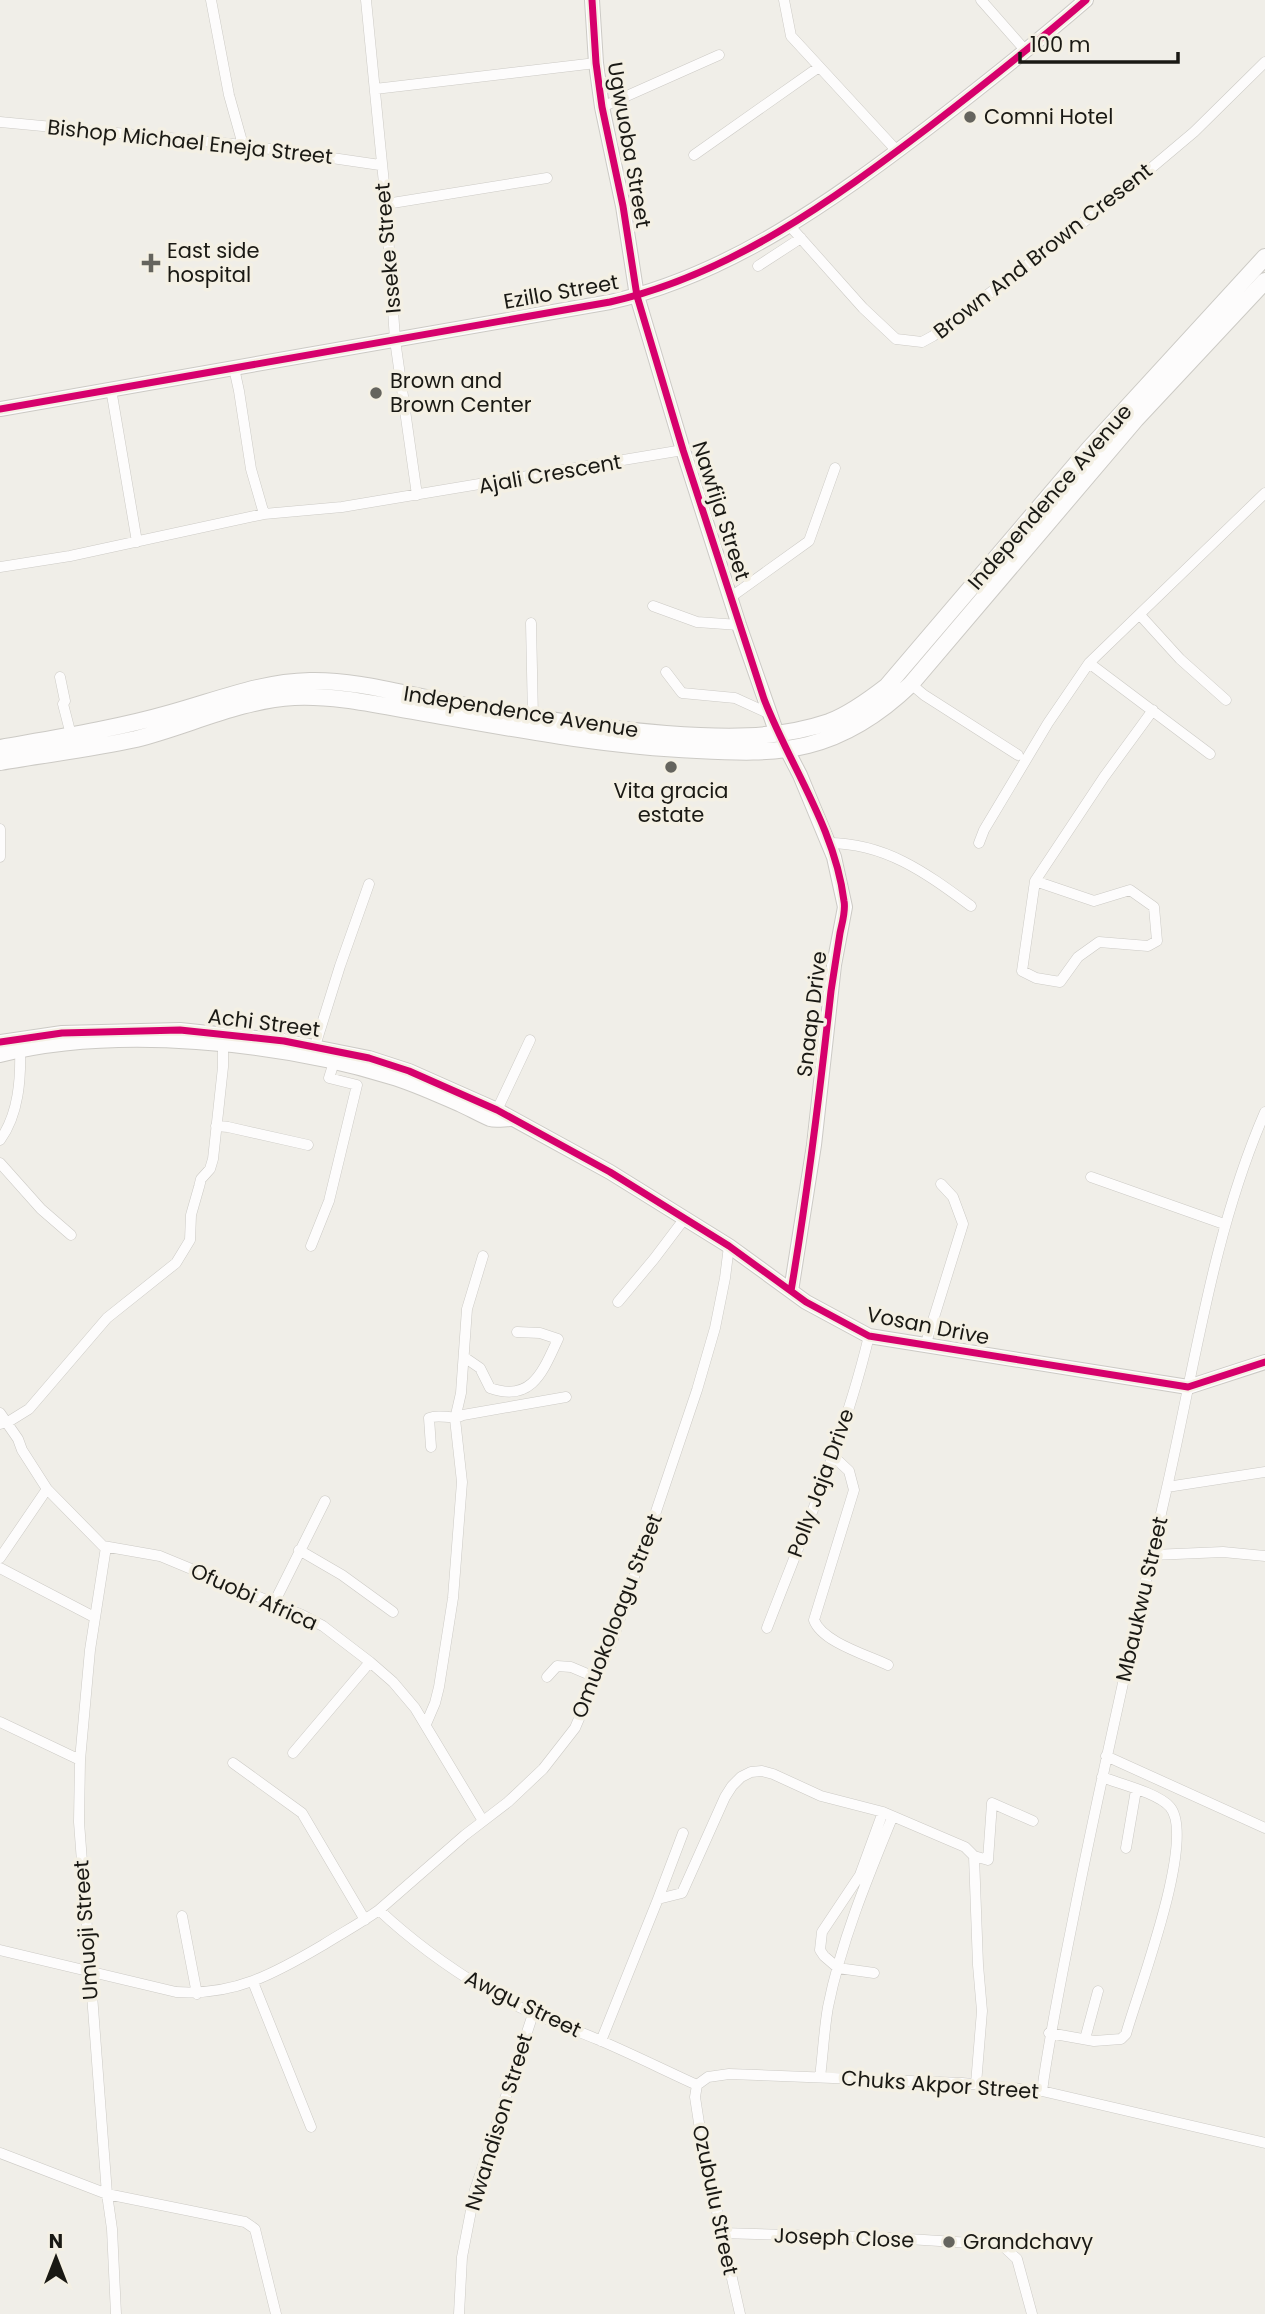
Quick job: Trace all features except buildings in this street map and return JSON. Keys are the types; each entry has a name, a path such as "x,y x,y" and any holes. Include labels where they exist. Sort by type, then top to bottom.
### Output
{"main road":[{"name":"Independence Avenue","path":"0,762 132,732 233,702 278,699 314,689 533,718 551,729 612,730 703,737 777,734 831,721 858,707 887,686 1089,449 1265,257"},
{"name":"Independence Avenue","path":"368,695 664,749 724,752 787,750 826,740 865,721 911,684 1136,419 1265,281"},
{"name":"Independence Avenue","path":"0,748 71,735 132,732"}],"street":[{"path":"211,0 229,95 243,145"},
{"name":"Isseke Street","path":"366,0 386,204 395,340 417,495"},
{"name":"Ugwuoba Street","path":"592,0 602,107 623,206 637,296"},
{"path":"784,0 791,36 897,151"},
{"path":"981,0 1025,50"},
{"name":"Ezillo Street","path":"0,409 637,296 727,260 852,185 1086,0"},
{"path":"602,107 719,55"},
{"name":"Brown And Brown Cresent","path":"789,225 863,308 895,339 922,342 1118,195 1194,132 1265,62"},
{"path":"374,89 596,63"},
{"path":"694,155 819,67"},
{"name":"Bishop Michael Eneja Street","path":"0,122 243,145 380,164"},
{"path":"386,204 547,178"},
{"path":"758,266 801,238"},
{"name":"Nawfija Street","path":"637,296 682,450 777,734"},
{"path":"234,368 251,469 264,514"},
{"path":"111,388 137,542"},
{"name":"Ajali Crescent","path":"0,567 70,556 264,514 342,508 682,450"},
{"name":"Nawfija Street","path":"730,597 809,541 835,468"},
{"path":"979,843 984,830 1048,723 1088,663 1265,493"},
{"path":"653,606 697,622 739,625"},
{"path":"1140,615 1180,659 1226,700"},
{"path":"531,623 533,718"},
{"path":"1088,663 1210,754"},
{"path":"666,672 682,693 735,698 770,714"},
{"path":"60,677 71,735"},
{"path":"911,684 1018,755"},
{"path":"1035,881 1094,901 1130,890 1154,906 1157,941 1148,946 1099,942 1079,957 1060,982 1037,978 1022,971 1035,881 1104,777 1153,710"},
{"path":"777,734 787,750"},
{"name":"Snaap Drive","path":"787,750 828,843 840,879 845,907 834,965 814,1145 791,1291"},
{"path":"0,829 0,857"},
{"path":"828,843 856,844 918,867 971,906"},
{"path":"315,1046 369,884"},
{"name":"Achi Street","path":"0,1042 19,1044 62,1032 131,1030 315,1046 397,1067 497,1110 511,1119"},
{"path":"4,1423 29,1409 118,1307 176,1263 181,1256 190,1240 191,1215 201,1179 210,1169 213,1159 223,1067 223,1040"},
{"name":"Achi Street","path":"223,1040 334,1062 394,1078 492,1120 511,1119"},
{"path":"497,1110 530,1040"},
{"path":"0,1055 19,1044"},
{"path":"0,1140 8,1128 15,1106 19,1082 19,1044"},
{"path":"311,1246 329,1201 357,1085 329,1078 334,1062"},
{"name":"Mbaukwu Street","path":"1042,2091 1049,2033 1106,1756 1224,1224 1265,1112"},
{"name":"Vosan Drive","path":"511,1119 610,1172 729,1246 830,1316 869,1336 1188,1387 1265,1362"},
{"path":"216,1126 308,1145"},
{"path":"0,1163 41,1209 71,1235"},
{"path":"1091,1177 1224,1224"},
{"path":"926,1343 963,1224 953,1197 941,1184"},
{"path":"618,1302 685,1218"},
{"name":"Omuokoloagu Street","path":"379,1910 508,1802 543,1769 575,1728 621,1616 697,1390 715,1328 729,1246"},
{"path":"426,1724 439,1687 453,1598 462,1482 455,1419 461,1394 467,1309 483,1256"},
{"path":"464,1357 480,1368 490,1388 503,1393 524,1391 542,1372 558,1339 540,1333 517,1332"},
{"name":"Polly Jaja Drive","path":"767,1628 832,1455 869,1336"},
{"path":"431,1447 429,1418 436,1415 455,1419 463,1415 566,1397"},
{"path":"0,1413 47,1489 106,1547"},
{"path":"832,1455 849,1471 854,1490 814,1620 825,1636 888,1665"},
{"path":"1167,1487 1265,1472"},
{"path":"0,1558 47,1489"},
{"path":"273,1605 325,1501"},
{"name":"Ofuobi Africa","path":"106,1547 160,1556 323,1626 393,1682 426,1724 483,1821"},
{"name":"Umuoji Street","path":"106,1547 94,1618 80,1760 79,1822 88,1972 112,2229 116,2314"},
{"path":"299,1550 342,1575 393,1612"},
{"path":"1152,1555 1223,1552 1265,1556"},
{"path":"0,1568 94,1618"},
{"path":"293,1754 370,1662"},
{"path":"547,1677 557,1666 571,1667 597,1678"},
{"path":"0,1722 80,1760"},
{"path":"1106,1756 1265,1828"},
{"path":"233,1763 302,1813 365,1920"},
{"path":"658,1899 682,1893 725,1797 741,1777 751,1772 773,1774 821,1796 888,1815 952,1841 965,1847 974,1856 988,1860 992,1803 1033,1821"},
{"path":"1049,2033 1115,2041 1126,2034 1165,1906 1178,1839 1178,1822 1172,1809 1163,1800 1102,1777"},
{"path":"1126,1848 1136,1790"},
{"path":"874,1973 838,1968 822,1953 822,1931 860,1875 888,1815"},
{"path":"820,2077 828,2008 838,1968 888,1815"},
{"path":"601,2040 683,1833"},
{"path":"974,1856 982,2011 976,2084"},
{"path":"0,1950 176,1992 218,1992 253,1982 301,1958 379,1910"},
{"name":"Awgu Street","path":"379,1910 401,1930 467,1978 533,2014 601,2040 696,2085"},
{"path":"182,1916 197,1994"},
{"path":"253,1982 311,2127"},
{"path":"1085,2039 1098,1991"},
{"name":"Nwandison Street","path":"459,2314 464,2241 477,2182 533,2014"},
{"name":"Chuks Akpor Street","path":"696,2085 708,2077 729,2074 976,2084 1042,2091 1265,2143"},
{"name":"Ozubulu Street","path":"696,2085 695,2097 703,2148 740,2314"},
{"path":"0,2152 107,2194 245,2222 255,2229 276,2314"},
{"name":"Joseph Close","path":"722,2233 995,2244 1008,2249 1017,2259 1032,2314"}],"cycle path":[{"path":"592,0 602,107 623,206 637,296 683,450 764,699 822,823 839,874 844,901 791,1291"},
{"path":"0,409 610,302 697,274 778,232 856,181 1008,65 1086,0"},
{"path":"0,1042 62,1033 180,1030 284,1041 369,1058 409,1071 497,1110 610,1172 729,1246 806,1302 869,1336 1188,1387 1265,1362"}],"place":[{"name":"Comni Hotel","path":"970,117"},
{"name":"East side hospital","path":"151,263"},
{"name":"Brown and Brown Center","path":"376,393"},
{"name":"Vita gracia estate","path":"671,767"},
{"name":"Grandchavy","path":"949,2242"}]}
